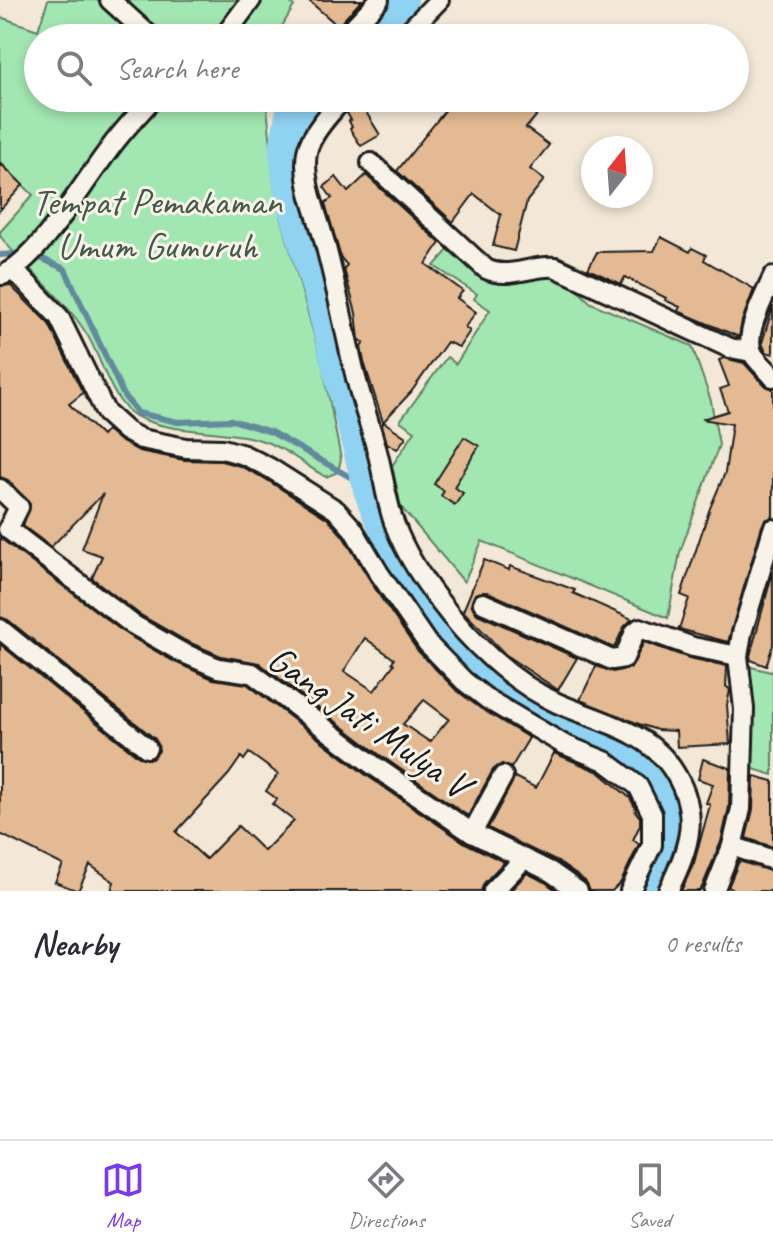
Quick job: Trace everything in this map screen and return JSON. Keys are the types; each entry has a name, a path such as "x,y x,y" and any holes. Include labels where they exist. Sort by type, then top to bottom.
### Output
{"street":[{"path":"110,0 137,24"},
{"path":"233,24 251,0"},
{"path":"356,24 379,0"},
{"path":"416,24 439,0"},
{"path":"141,112 110,147 47,236 10,270 22,278 59,317 106,413 126,431 141,439 186,448 223,449 244,455 336,510 353,529 427,643 464,681 487,699 563,744 605,761 638,786 652,814 652,845 630,891"},
{"path":"331,112 312,138 307,153 310,196 325,241 396,528 427,584 491,659 545,697 637,737 670,765 688,803 692,825 684,857 668,891"},
{"path":"371,163 486,269 506,274 543,266 555,267 730,348 752,352"},
{"path":"773,277 750,340 752,352 773,377"},
{"name":"Gang Jati Mulya V","path":"0,489 19,507 8,529 132,624 181,652 218,668 252,673 373,765 472,833 556,875 578,891"},
{"path":"714,891 732,846 741,809 744,709 738,656 773,529"},
{"path":"483,603 612,660 624,658 635,632 640,628 693,647 738,656"},
{"path":"0,629 147,748"},
{"path":"472,833 503,776"},
{"path":"732,846 773,860"},
{"path":"493,891 523,860"}],"green space":[{"name":"Tempat Pemakaman Umum Gumuruh","path":"48,0 287,0 294,6 283,24 40,24"},
{"name":"Tempat Pemakaman Umum Gumuruh","path":"0,17 24,25 24,112 267,112 277,202 323,367 341,459 338,472 326,477 285,451 257,439 149,422 136,416 119,400 77,319 0,236 0,232 33,195 0,162"},
{"path":"448,250 497,280 562,276 591,303 692,346 711,401 719,445 680,552 668,618 482,541 464,582 401,507 392,466 415,431 400,421 447,357 456,364 490,310 474,299 477,294 434,266"},
{"path":"747,666 771,672 773,669 773,775 747,767"}],"building":[{"path":"308,0 362,0 340,24 336,24"},
{"path":"366,112 380,135 361,146 350,129 351,120 347,113"},
{"path":"444,112 539,112 526,128 549,145 530,169 544,180 527,201 514,251 493,246 501,215 474,194 453,222 397,171"},
{"path":"0,163 23,185 0,210"},
{"path":"366,175 440,243 426,264 463,291 457,298 476,312 465,327 470,331 459,347 447,342 411,392 383,422 364,362 361,347 364,343 359,339 356,313 344,269 347,265 341,258 325,203 332,198 324,187 336,177 348,192"},
{"path":"661,237 690,252 692,248 706,255 704,260 754,289 739,337 678,311 680,307 666,298 625,277 621,284 588,269 597,252 654,251"},
{"path":"10,285 49,324 83,393 69,404 102,436 107,430 139,451 240,466 328,519 343,536 418,651 456,690 529,738 511,768 502,764 493,770 468,816 380,755 259,663 221,656 186,641 139,614 92,578 102,556 82,549 103,494 51,547 23,526 30,504 8,480 0,477 0,286","holes":["365,638 394,659 394,664 374,691 344,671","424,700 449,719 430,742 403,724"]},
{"path":"773,306 773,354 766,352 762,343"},
{"path":"724,358 744,363 764,385 773,389 773,517 765,520 762,526 728,642 679,629 689,598 681,595 725,473 732,424 702,419 728,411 720,389 729,386 719,360"},
{"path":"384,422 406,437 397,449 387,443 382,425"},
{"path":"464,437 479,446 454,487 463,493 455,505 441,496 444,491 434,484"},
{"path":"0,538 126,634 213,679 247,684 366,775 465,843 504,862 484,883 481,891 111,891 114,882 90,865 78,891 55,882 63,865 0,834 0,644 139,757 152,759 159,751 158,744 8,620 0,617","holes":["249,753 278,774 266,791 277,799 272,804 294,821 264,851 238,826 206,859 176,832 241,757 244,760"]},
{"path":"484,560 509,570 510,566 575,590 573,593 632,619 624,627 614,648 488,592 475,594 471,604 477,614 577,658 558,690 507,656 463,611"},
{"path":"773,571 773,645 766,666 751,660 750,656"},
{"path":"644,642 689,658 727,666 730,744 677,747 676,731 657,730 580,700 596,666 613,672 631,668"},
{"path":"554,753 599,772 630,798 640,817 633,840 639,844 621,882 612,891 590,891 585,881 558,862 488,828 515,777 536,788"},
{"path":"703,759 730,768 729,807 721,842 700,891 681,891 694,863 710,805 706,803 713,784 698,779"},
{"path":"754,776 773,781 773,847 746,838 753,809"},
{"path":"739,861 773,872 773,891 736,891 728,887"},
{"path":"527,873 545,882 557,891 510,891"}],"waterway":[{"path":"377,24 400,0"},
{"path":"297,112 293,116 287,149 291,189 324,303 371,489 385,525 454,650 468,667 528,708 621,754 653,778 666,804 668,829 664,854 651,891"},
{"path":"0,255 29,253 65,269 124,396 138,413 178,422 232,420 271,432 371,489"}]}
